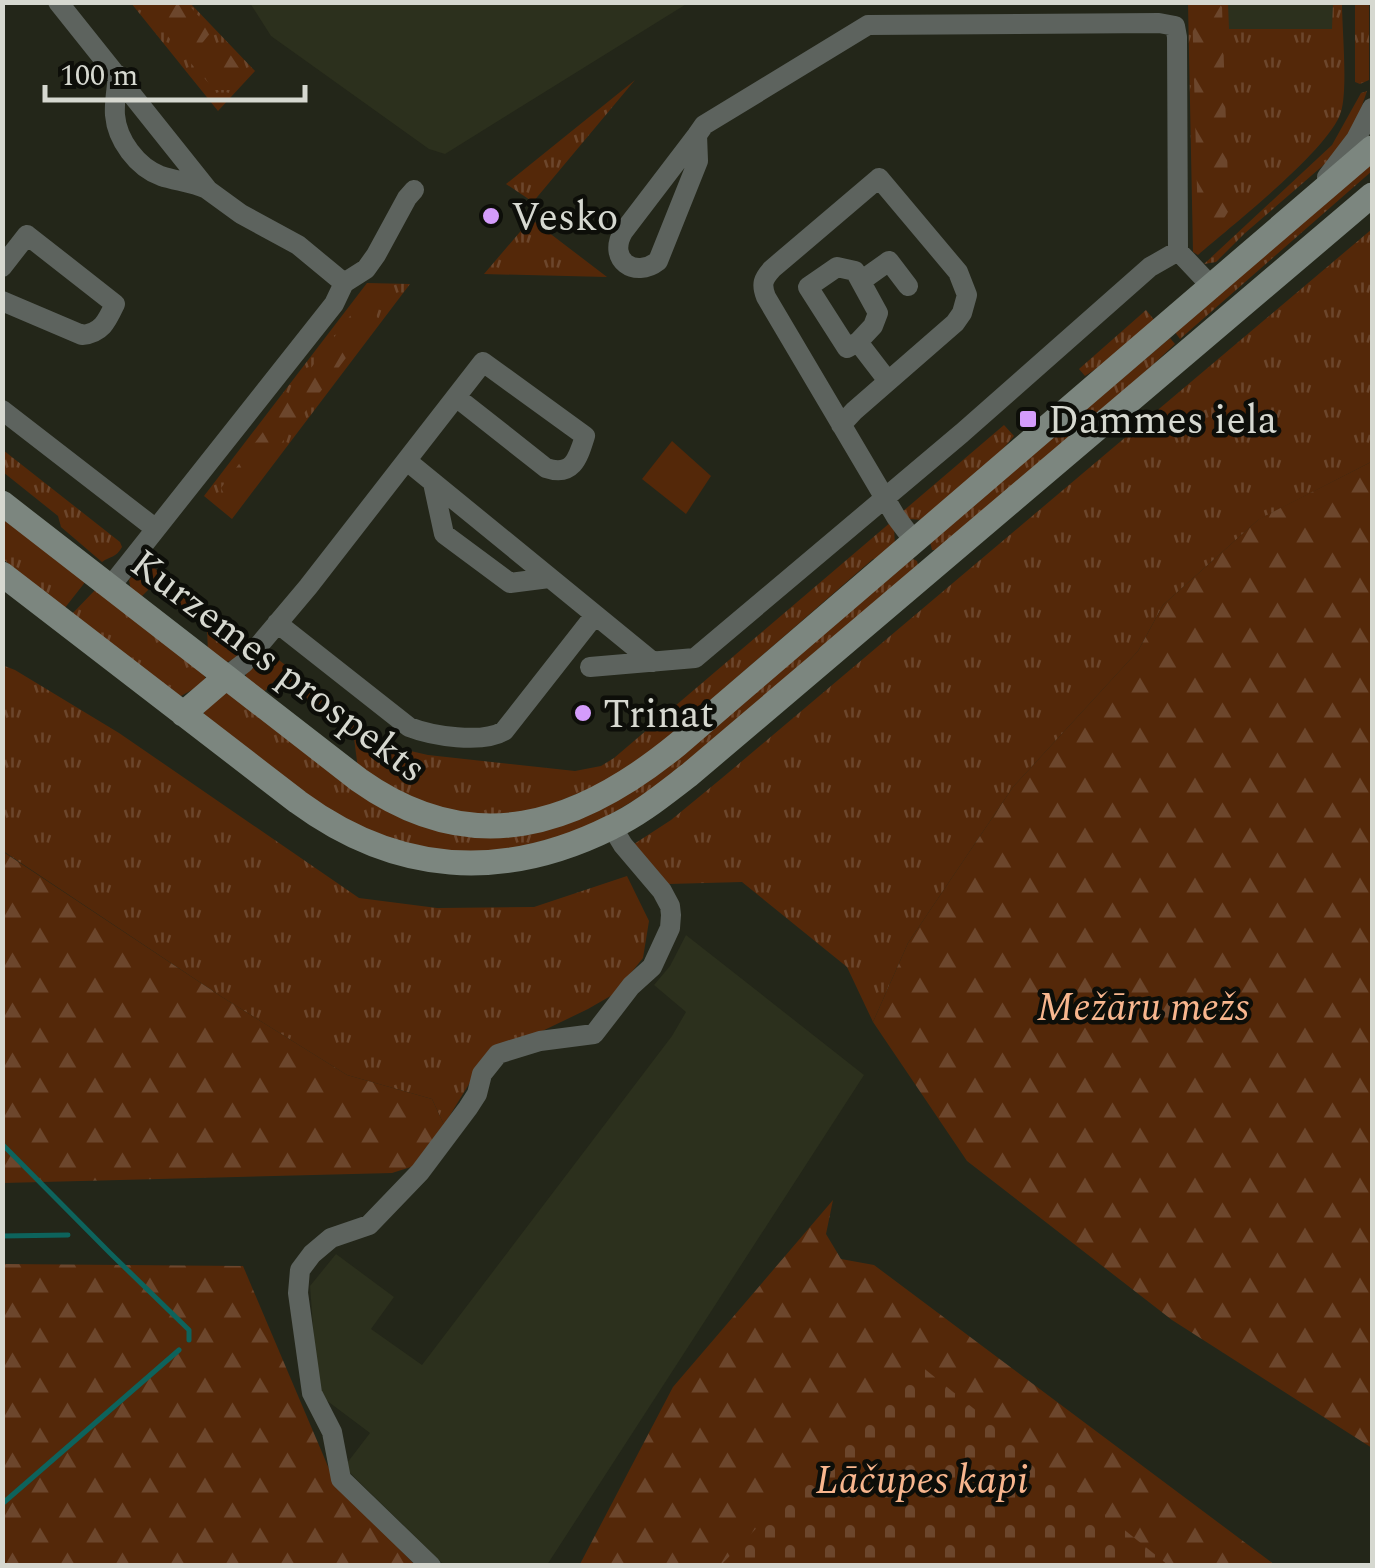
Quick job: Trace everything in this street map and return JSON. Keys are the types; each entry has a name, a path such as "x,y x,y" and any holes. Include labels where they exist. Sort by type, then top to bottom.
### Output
{"main road":[{"name":"Kurzemes prospekts","path":"2,503 358,780 396,804 455,824 533,822 596,800 638,775 678,744 1372,148"},
{"path":"2,574 320,818 364,842 438,862 465,863 503,860 562,847 612,828 688,776 1372,195"},
{"path":"914,542 934,566"},
{"path":"183,714 226,677"}],"street":[{"path":"58,2 208,190"},
{"path":"697,135 698,161 661,256 644,268 625,263 620,257 618,240 697,135 713,118 868,25 1175,26 1178,251 1212,287"},
{"path":"118,75 114,111 117,126 134,157 159,175 208,190 241,214 298,244 344,283"},
{"path":"1304,207 1356,139 1372,108"},
{"path":"842,425 955,323 967,296 958,272 879,178 772,269 762,284 766,297 896,518 914,542"},
{"path":"110,587 334,304 344,283 366,268 376,255 414,190"},
{"path":"2,267 27,235 115,304 100,329 82,334 2,301"},
{"path":"590,667 695,658 962,433 1150,267 1178,251"},
{"path":"861,281 890,261 908,286"},
{"path":"837,267 855,271 878,313 874,326 858,342 847,348 808,286 837,267"},
{"path":"858,342 888,381"},
{"path":"226,677 244,663 277,623 483,362 584,436 578,456 568,468 552,471 456,397"},
{"path":"2,410 156,529"},
{"path":"407,461 653,662"},
{"path":"433,482 444,534 510,583 549,578"},
{"path":"277,623 408,727 435,735 488,737 504,731 594,615"},
{"path":"430,1566 341,1479 332,1432 312,1393 298,1293 300,1270 332,1238 370,1225 420,1172 468,1108 482,1074 498,1054 540,1042 594,1034 652,967 670,928 670,906 612,828"}],"shaded area":[{"path":"250,3 688,3 445,154 429,149 271,36"},
{"path":"1228,3 1333,3 1333,29 1228,29"},
{"path":"686,935 864,1075 547,1565 444,1565 344,1467 370,1433 318,1394 310,1286 336,1254 394,1297 371,1329 422,1365 672,1036 686,1012 654,985 670,966"}],"green space":[{"path":"1194,2 1218,3 1222,7 1229,210 1220,223 1208,228 1198,225"},
{"path":"131,3 190,3 255,71 218,111"},
{"path":"142,3 187,3 212,31 194,53 210,58 228,51 243,74 232,90 215,90"},
{"path":"1188,3 1228,3 1229,29 1332,29 1333,3 1342,3 1344,89 1341,112 1333,128 1277,187 1198,255 1193,252"},
{"path":"1355,3 1369,3 1369,80 1360,84 1355,82"},
{"path":"635,80 533,202 506,184"},
{"path":"1367,91 1356,123 1334,156 1216,262 1204,264 1332,145 1361,93"},
{"path":"1372,161 1372,171 1180,339 1175,332"},
{"path":"531,219 607,277 484,274"},
{"path":"1372,229 1371,462 1258,520 1163,605 1138,651 1013,787 908,943 873,1022 847,967 742,882 668,884 631,846 671,820 722,778"},
{"path":"367,283 410,284 232,519 204,496"},
{"path":"371,297 377,317 239,499 227,500 221,488 362,300"},
{"path":"1146,310 1156,322 1085,376 1079,369"},
{"path":"1170,338 1175,344 1144,373 940,550 932,550 930,541"},
{"path":"1004,425 1014,436 988,466 923,520 909,519 902,512"},
{"path":"672,441 711,476 686,514 642,479"},
{"path":"3,450 120,542 120,551 102,562 61,527 58,516 3,472"},
{"name":"Mežāru mežs","path":"1372,458 1372,1448 1172,1320 967,1161 873,1022 908,943 1013,787 1138,651 1163,605 1259,519 1371,462"},
{"path":"2,515 86,581 64,609 3,559"},
{"path":"891,522 895,547 883,558 873,559 637,764 609,781 537,810 478,816 427,807 358,769 354,738 277,678 262,694 246,678 246,672 266,650 393,747 428,755 575,771 601,766"},
{"path":"913,559 918,566 658,786 586,829 505,851 430,853 350,826 204,717 204,711 224,689 345,784 404,820 430,829 462,835 551,827"},
{"path":"144,560 249,643 235,659 224,663 208,652 207,629 151,587 139,599 131,591 129,580"},
{"path":"96,589 204,674 206,680 179,697 71,615"},
{"path":"2,665 119,733 359,898 437,908 534,907 627,876 649,921 643,958 614,994 534,1035 491,1048 444,1125 432,1099 347,1075 3,851"},
{"path":"2,851 347,1075 432,1099 444,1125 414,1166 392,1173 3,1183"},
{"path":"833,1200 826,1234 841,1259 874,1265 1275,1565 579,1566 673,1387"},
{"path":"3,1264 243,1266 335,1483 416,1566 3,1566"},
{"name":"Lāčupes kapi","path":"916,1362 1168,1565 721,1565"}],"waterway":[{"path":"2,1144 189,1330 189,1340"},
{"path":"2,1236 68,1235"},
{"path":"2,1504 179,1350"}],"place":[{"name":"Vesko","path":"491,216"},
{"name":"Dammes iela","path":"1028,419"},
{"name":"Trinat","path":"583,713"}]}
